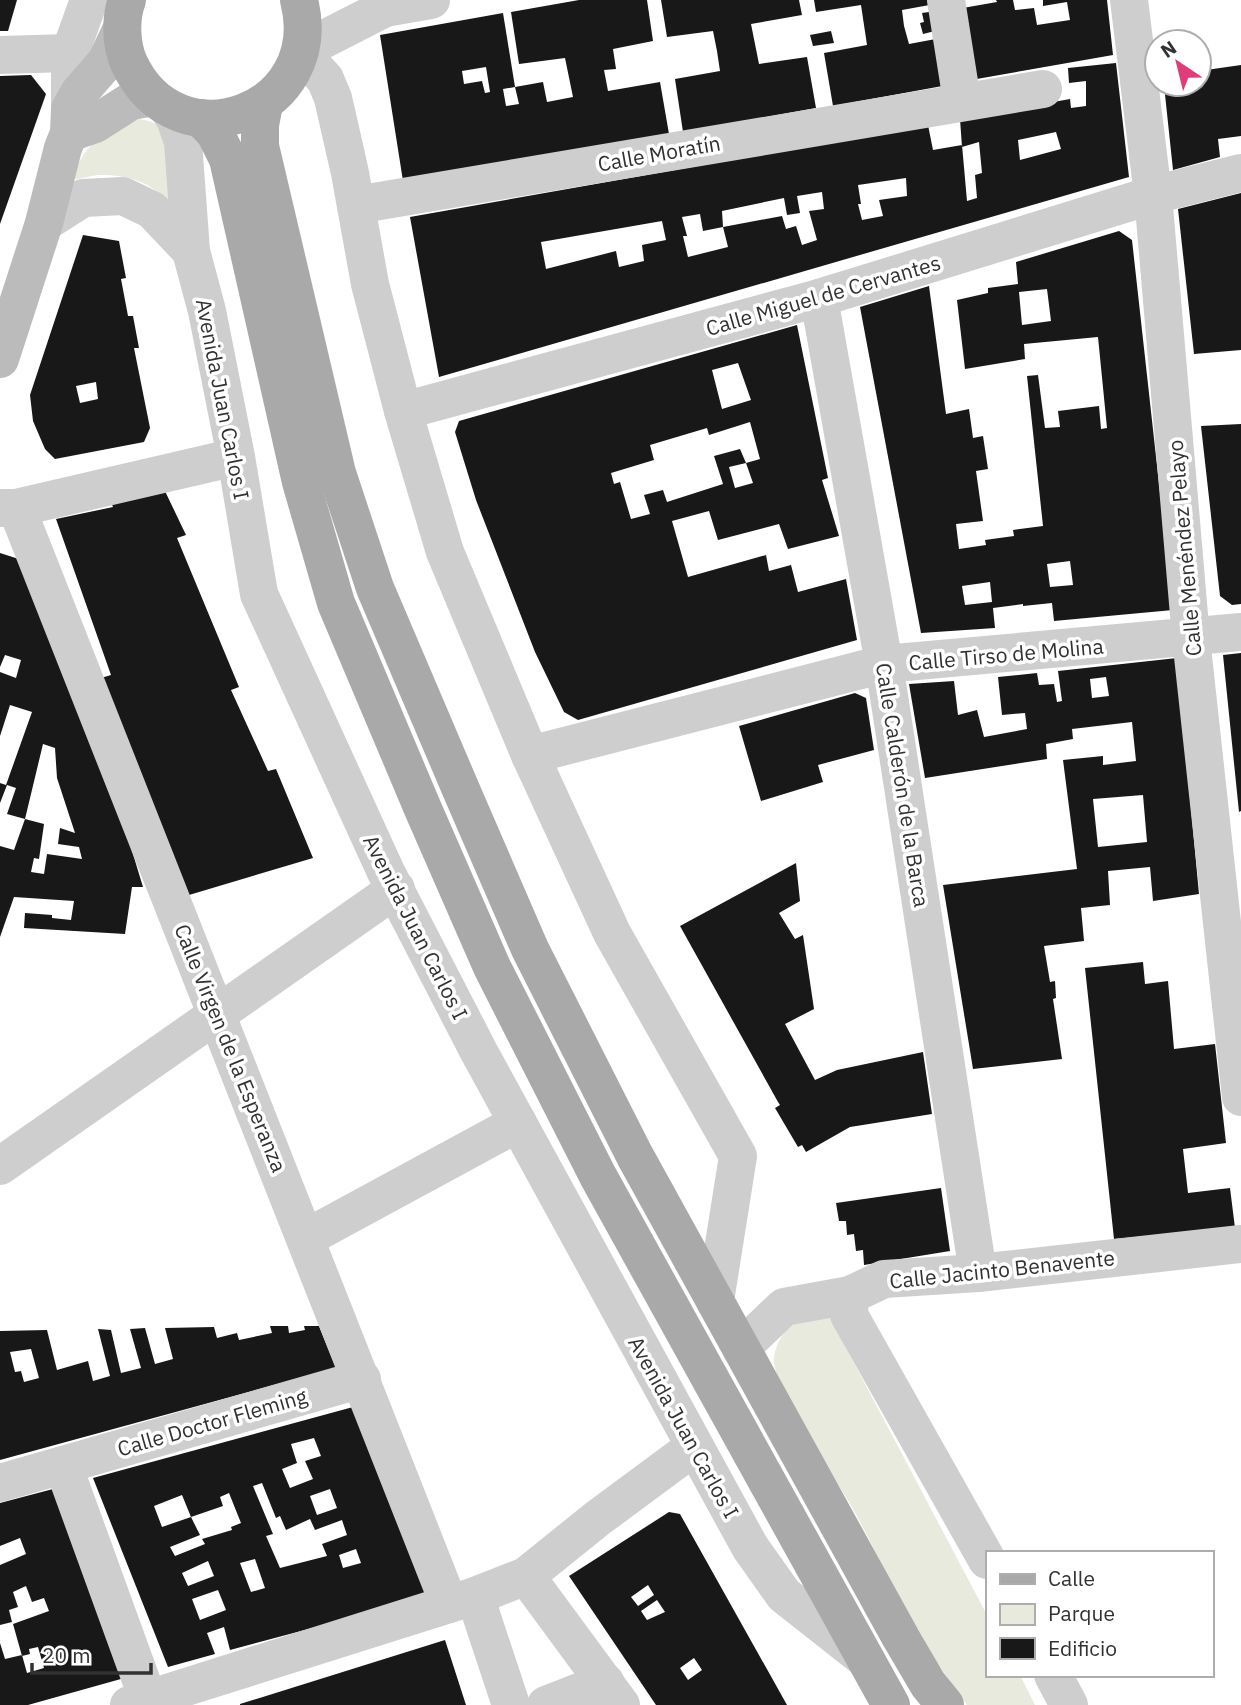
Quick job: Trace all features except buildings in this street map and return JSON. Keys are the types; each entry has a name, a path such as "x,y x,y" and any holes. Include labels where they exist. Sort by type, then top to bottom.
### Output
{"main road":[{"path":"174,108 223,118 264,104 291,75 300,54 304,33 299,0"},
{"path":"125,14 125,54 136,77 174,108 215,133 228,159 301,482 336,603 492,967 598,1176 891,1705"},
{"path":"264,104 260,146 285,258 337,472 375,588 530,949 635,1156 901,1638 928,1684 944,1705"}],"street":[{"path":"70,121 70,52 89,0"},
{"path":"431,0 385,9 300,54 325,79 333,98 370,284 403,411 445,552 530,755 612,933 738,1156 715,1301"},
{"path":"946,0 962,101"},
{"name":"Calle Menéndez Pelayo","path":"1129,0 1153,195 1191,638 1241,1097"},
{"path":"0,359 44,223 79,93 106,62 125,14"},
{"path":"0,55 70,52"},
{"name":"Calle Moratín","path":"356,205 1043,89"},
{"path":"70,121 95,124 131,101 174,108"},
{"name":"Avenida Juan Carlos I","path":"174,108 183,142 191,251 207,312 236,457 259,594 396,889 518,1123 750,1547 783,1595 864,1658"},
{"name":"Calle Miguel de Cervantes","path":"403,411 819,298 1153,195 1241,173"},
{"path":"44,223 83,198 123,196 152,210 191,251"},
{"name":"Calle Calderón de la Barca","path":"819,298 884,664 978,1273"},
{"path":"8,508 236,457"},
{"name":"Calle Virgen de la Esperanza","path":"8,508 217,1013 362,1379 511,1705"},
{"name":"Calle Tirso de Molina","path":"530,755 884,664 1241,632"},
{"path":"0,1166 396,889"},
{"path":"306,1238 518,1123"},
{"name":"Calle Jacinto Benavente","path":"741,1348 784,1307 850,1295 884,1279 978,1273 1241,1244"},
{"path":"850,1295 849,1315 986,1558"},
{"name":"Calle Doctor Fleming","path":"0,1483 362,1379"},
{"path":"63,1465 139,1702 462,1600 526,1576 598,1518 694,1447"},
{"path":"526,1576 613,1693 546,1705"},
{"path":"1054,1677 1069,1705"}],"green space":[{"path":"139,119 156,124 164,133 168,152 171,205 156,190 129,178 98,175 71,179 90,146"},
{"path":"826,1310 986,1613 986,1677 1021,1677 1035,1705 967,1705 910,1618 849,1502 804,1430 775,1370 774,1357 781,1338 792,1325"}]}
